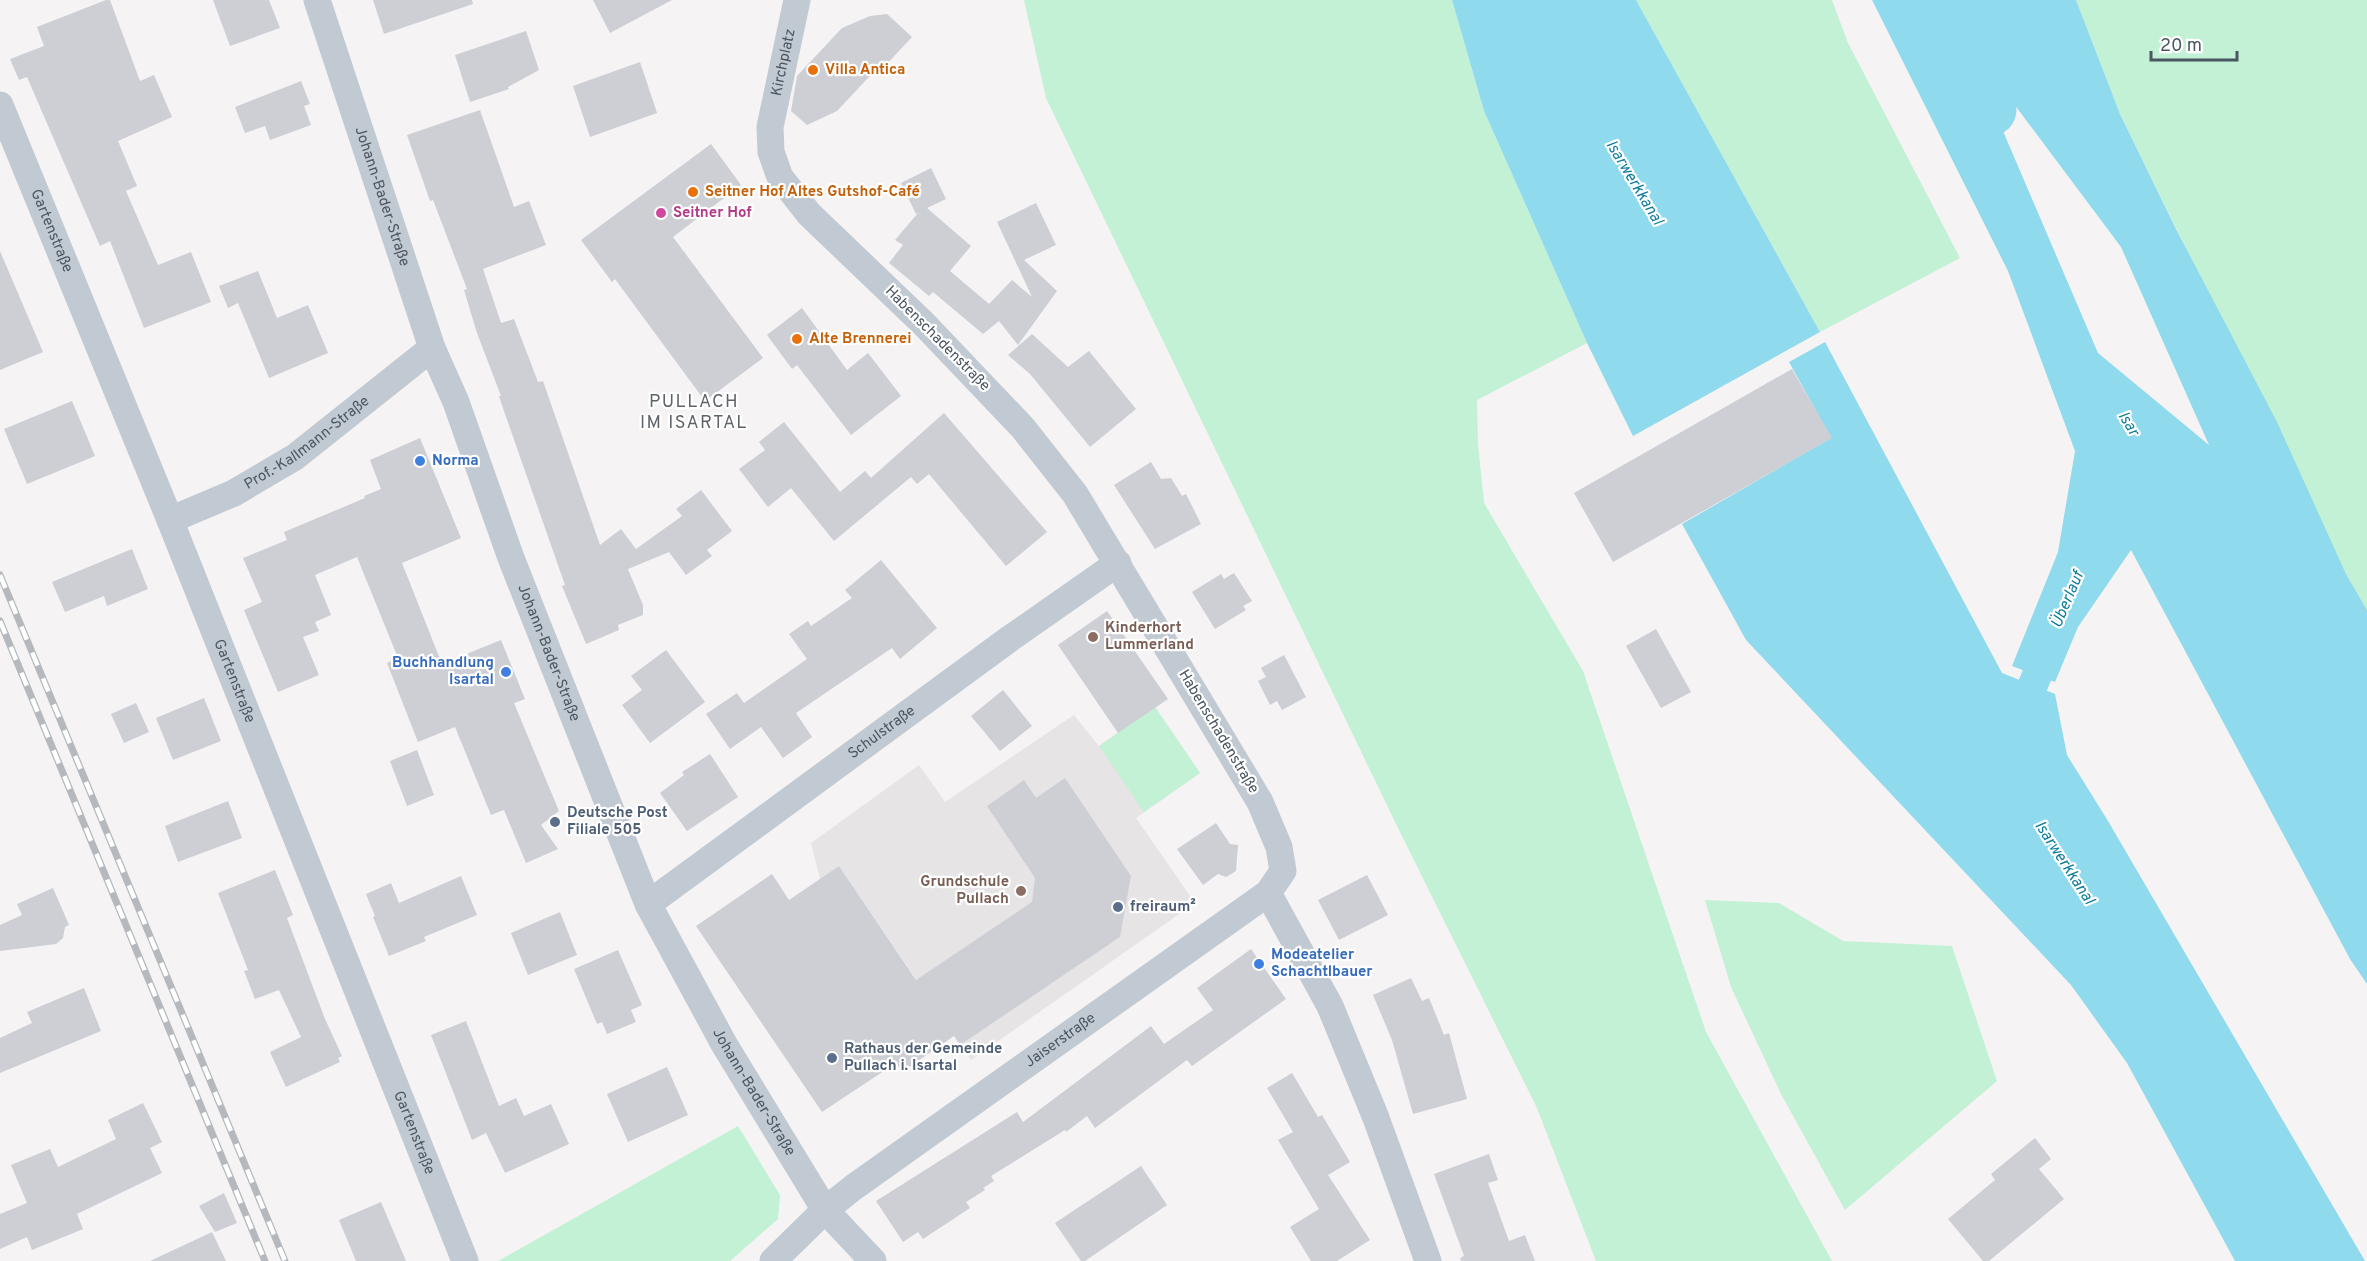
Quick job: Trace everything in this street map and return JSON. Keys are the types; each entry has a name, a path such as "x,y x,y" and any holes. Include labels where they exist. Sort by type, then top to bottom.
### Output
{"street":[{"name":"Johann-Bader-Straße","path":"317,0 432,348 456,402 512,558 648,904 724,1044 825,1210 873,1261"},
{"name":"Kirchplatz","path":"770,127 796,0"},
{"name":"Gartenstraße","path":"0,105 170,520 465,1261"},
{"name":"Habenschadenstraße","path":"770,127 771,152 780,177 809,214 924,324 1023,428 1075,494 1260,802 1279,847 1283,871 1268,893"},
{"name":"Prof.-Kallmann-Straße","path":"170,520 234,493 295,457 432,348"},
{"name":"Schulstraße","path":"648,904 1008,640 1118,563"},
{"name":"Jaiserstraße","path":"773,1261 825,1210 863,1180 1268,893"},
{"path":"1268,893 1330,1006 1376,1118 1428,1261"}],"shaded area":[{"name":"Grundschule Pullach","path":"1155,707 1200,773 1136,818 1195,903 971,1060 839,866 820,879 811,843 919,765 945,802 1074,715 1099,746"}],"green space":[{"path":"1024,0 1452,0 1484,111 1587,343 1477,400 1478,444 1484,503 1583,671 1706,1032 1832,1261 1596,1261 1537,1108 1396,824 1046,98"},
{"path":"1636,0 1832,0 1848,43 1960,258 1820,332"},
{"path":"2076,0 2367,0 2367,610 2346,574 2120,114"},
{"path":"1155,707 1200,773 1144,812 1099,746"},
{"path":"1705,900 1779,903 1843,941 1952,946 1997,1081 1845,1210 1781,1094 1731,987"},
{"path":"738,1126 780,1195 778,1219 730,1261 498,1261"}],"water":[{"name":"Isarwerkkanal","path":"1452,0 1636,0 1820,332 1633,436 1587,343 1484,111"},
{"path":"1872,0 2076,0 2120,114 2177,231 2277,422 2346,574 2367,610 2367,984 2350,959 2131,550 2078,627 2055,682 2012,666 2058,552 2075,451 2008,271","holes":["1961,33 2121,247 2209,445 2098,353"]},
{"name":"Isarwerkkanal","path":"1825,342 2002,673 2055,694 2067,755 2108,821 2365,1261 2235,1261 2127,1063 2071,985 1746,640 1682,524 1831,438 1789,362"}],"building":[{"path":"110,0 140,81 154,75 172,117 118,141 137,186 126,191 158,265 191,252 211,302 144,328 110,241 100,246 27,77 19,80 10,59 44,46 37,27"},
{"path":"213,0 269,0 280,28 230,46"},
{"path":"373,0 472,0 473,4 384,34"},
{"path":"593,0 672,0 610,33"},
{"path":"887,14 912,37 885,66 882,63 837,111 807,125 791,111 797,76 842,28 870,16"},
{"path":"526,31 539,70 508,87 509,89 470,102 455,55"},
{"path":"640,62 657,113 590,137 573,86"},
{"path":"301,81 310,104 304,106 311,125 270,140 265,126 245,133 235,107"},
{"path":"480,110 514,207 529,201 546,245 483,269 501,323 514,319 538,382 543,381 600,545 621,529 636,549 682,516 676,509 701,490 732,531 707,550 712,556 686,575 669,552 628,569 643,605 643,615 618,625 619,630 586,644 562,586 565,585 499,396 501,396 477,333 464,290 467,289 433,200 430,201 407,135"},
{"path":"711,144 741,185 673,237 763,358 705,401 615,279 612,282 581,240"},
{"path":"931,168 946,199 927,208 971,246 950,271 989,304 1012,280 1032,297 997,222 1036,203 1056,245 1024,260 1057,291 1018,345 999,321 983,334 933,292 929,296 889,263 903,245 895,240 918,213 916,214 901,183"},
{"path":"0,251 43,352 0,370"},
{"path":"258,271 277,318 308,305 328,353 269,378 238,303 228,308 219,286"},
{"path":"802,308 847,370 868,353 901,396 851,435 797,365 792,369 767,335"},
{"path":"1032,334 1068,367 1089,351 1136,409 1090,447 1030,374 1008,355"},
{"path":"1792,369 1832,438 1613,562 1574,493"},
{"path":"72,401 95,456 27,484 4,429"},
{"path":"944,413 1047,532 1006,566 929,474 917,484 911,477 834,541 791,488 768,507 739,469 765,450 759,442 784,422 840,492 865,471 871,478"},
{"path":"420,438 461,538 402,563 442,664 501,640 525,699 514,703 559,811 541,825 558,849 526,863 504,810 491,815 455,727 418,742 387,663 398,658 357,557 315,575 331,615 315,622 319,631 303,637 319,675 278,692 244,610 262,602 243,558 287,540 284,532 381,489 370,460"},
{"path":"1151,462 1161,479 1171,478 1182,496 1186,494 1201,524 1155,549 1114,485"},
{"path":"132,549 148,589 107,606 104,596 65,612 52,582"},
{"path":"881,560 937,628 900,659 892,648 796,713 812,737 783,758 761,727 730,749 706,714 737,693 744,703 807,659 789,634 808,621 811,626 852,598 845,590"},
{"path":"1234,573 1252,601 1243,606 1246,610 1215,629 1192,592 1221,574 1224,579"},
{"path":"1107,611 1168,699 1118,733 1058,645"},
{"path":"1656,629 1691,692 1661,708 1626,646"},
{"path":"666,650 705,702 650,743 622,705 642,690 631,676"},
{"path":"1284,655 1306,697 1282,710 1277,701 1270,705 1258,681 1266,677 1261,668"},
{"path":"1003,690 1032,726 1000,751 971,716"},
{"path":"204,698 221,741 173,760 156,718"},
{"path":"136,703 149,732 124,743 111,714"},
{"path":"417,750 434,795 407,806 390,761"},
{"path":"710,754 738,797 687,831 660,793 684,775 682,772"},
{"path":"1065,778 1131,876 1120,937 960,1045 954,1036 902,1072 896,1063 822,1112 696,926 772,874 789,900 839,866 916,980 1032,902 1035,878 987,806 1024,780 1036,798"},
{"path":"228,801 242,838 178,862 165,826"},
{"path":"1216,823 1230,844 1238,845 1236,871 1226,877 1218,874 1203,885 1177,849"},
{"path":"275,870 293,915 287,918 325,1019 342,1056 338,1058 340,1062 286,1087 270,1052 301,1037 279,990 255,999 244,971 248,970 218,893"},
{"path":"1367,875 1388,915 1339,940 1318,900"},
{"path":"461,876 477,915 424,937 426,941 389,956 366,894 391,883 399,903"},
{"path":"53,888 69,925 65,927 63,938 56,944 0,951 0,925 22,915 17,904"},
{"path":"560,912 577,955 528,975 511,933"},
{"path":"1251,949 1286,999 1192,1066 1187,1060 1095,1128 1087,1116 1066,1132 1065,1130 991,1176 994,1181 983,1188 985,1190 966,1202 970,1208 923,1239 918,1232 903,1242 876,1201 1017,1112 1023,1122 1151,1026 1164,1044 1213,1010 1197,988"},
{"path":"618,950 642,1005 631,1010 636,1022 607,1034 602,1022 597,1024 574,969"},
{"path":"1411,978 1422,1001 1429,998 1444,1035 1449,1033 1467,1099 1413,1114 1392,1040 1373,995"},
{"path":"84,988 101,1031 0,1073 0,1038 32,1023 27,1012"},
{"path":"466,1021 499,1106 516,1098 524,1116 551,1104 569,1144 505,1173 486,1133 472,1140 431,1035"},
{"path":"667,1067 688,1115 628,1142 607,1094"},
{"path":"1292,1073 1318,1117 1322,1115 1350,1162 1328,1175 1370,1240 1337,1261 1311,1261 1290,1227 1319,1209 1278,1140 1293,1132 1267,1088"},
{"path":"143,1103 162,1142 150,1148 162,1173 77,1214 83,1229 32,1250 27,1237 0,1249 0,1214 27,1203 11,1165 50,1149 58,1167 116,1139 108,1120"},
{"path":"2035,1138 2051,1159 2039,1169 2064,1199 1989,1261 1983,1261 1948,1219 1995,1180 1991,1174"},
{"path":"1489,1154 1498,1180 1488,1183 1509,1241 1525,1235 1535,1261 1461,1261 1460,1258 1464,1256 1434,1174"},
{"path":"1141,1166 1167,1205 1085,1261 1081,1261 1055,1223"},
{"path":"224,1193 237,1223 215,1232 199,1206"},
{"path":"381,1202 406,1261 356,1261 339,1220"},
{"path":"212,1232 226,1261 150,1261"}],"waterway":[{"name":"Isar","path":"1948,0 1991,110"},
{"name":"Überlauf","path":"2017,723 2053,637"}],"railway":[{"path":"0,575 285,1261"},
{"path":"0,621 265,1261"}],"place":[{"name":"Villa Antica","path":"813,70"},
{"name":"Seitner Hof Altes Gutshof-Café","path":"693,192"},
{"name":"Seitner Hof","path":"661,213"},
{"name":"Alte Brennerei","path":"797,339"},
{"name":"Norma","path":"420,461"},
{"name":"Kinderhort Lummerland","path":"1093,637"},
{"name":"Buchhandlung Isartal","path":"506,672"},
{"name":"Deutsche Post Filiale 505","path":"555,822"},
{"name":"Grundschule Pullach","path":"1021,891"},
{"name":"freiraum²","path":"1118,907"},
{"name":"Modeatelier Schachtlbauer","path":"1259,964"},
{"name":"Rathaus der Gemeinde Pullach i. Isartal","path":"832,1058"}],"district":[{"name":"PULLACH IM ISARTAL","path":"694,412"}]}
